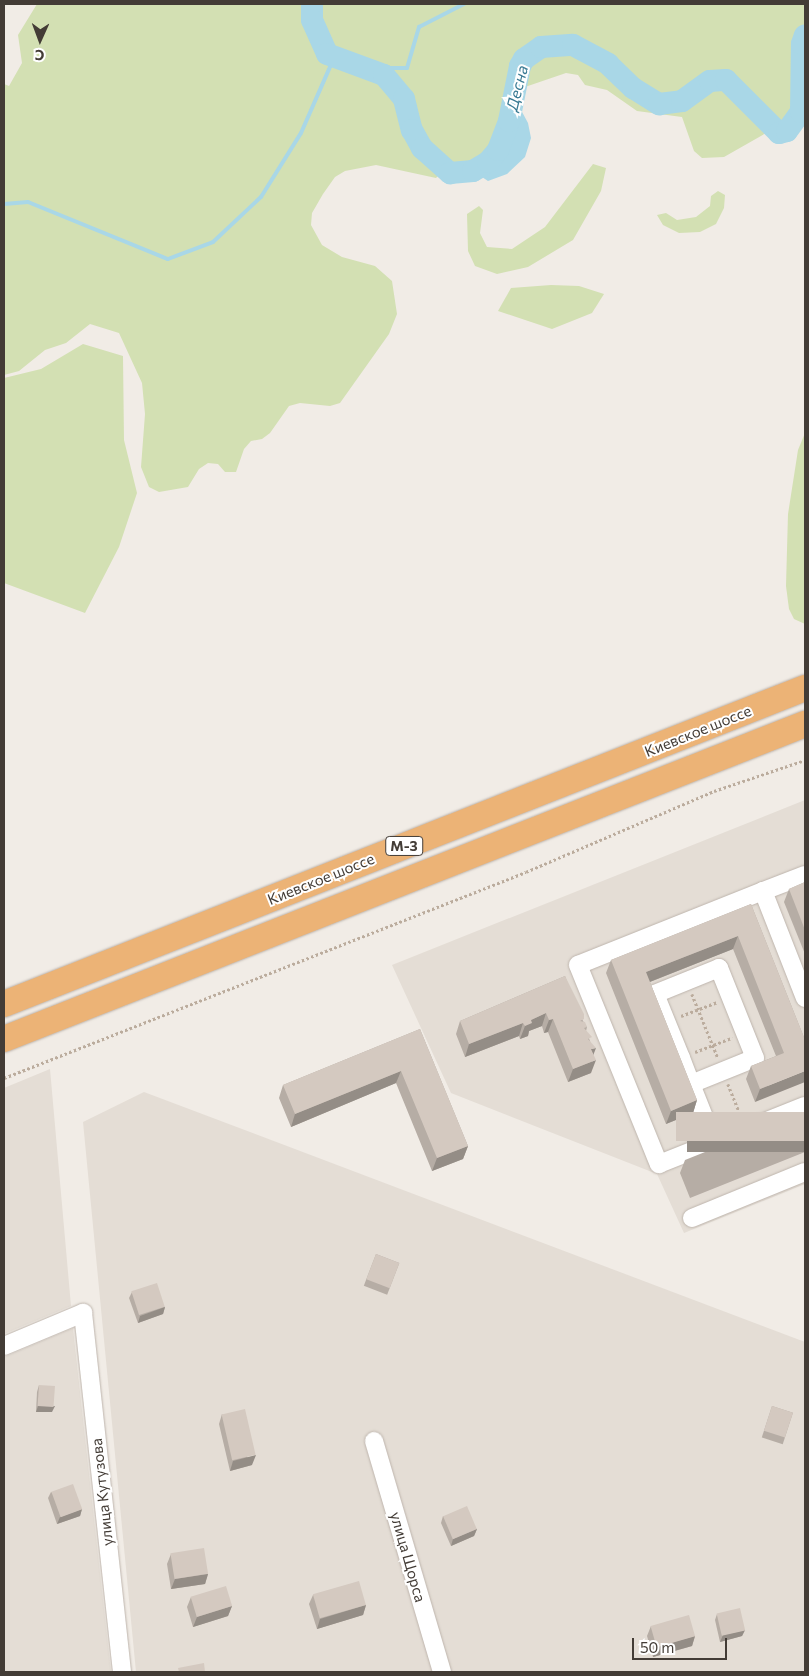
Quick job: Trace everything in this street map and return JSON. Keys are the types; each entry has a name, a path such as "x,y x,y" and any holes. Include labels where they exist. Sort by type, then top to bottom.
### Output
{"highway":[{"name":"Киевское шоссе","path":"4,1004 805,688"},
{"name":"М-3","path":"4,1039 805,724"}],"street":[{"path":"805,875 578,965 658,1164 805,1106"},
{"path":"763,891 805,998"},
{"path":"691,1084 755,1058 719,968 655,994 714,1142"},
{"path":"692,1218 805,1172"},
{"name":"улица Кутузова","path":"4,1346 82,1313 122,1672"},
{"name":"улица Щорса","path":"374,1441 442,1672"}],"path":[{"path":"4,1078 526,872 714,791 805,760"},
{"path":"687,981 746,1129"},
{"path":"666,1022 730,996"},
{"path":"681,1058 745,1033"}],"shaded area":[{"path":"805,800 805,1184 684,1233 657,1174 451,1093 392,965"},
{"path":"50,1069 71,1306 4,1334 4,1088"},
{"path":"144,1092 805,1342 805,1672 136,1672 83,1122"},
{"path":"73,1328 111,1672 4,1672 4,1357"}],"green space":[{"path":"37,4 805,4 800,112 787,131 779,133 773,129 724,157 702,158 694,151 682,117 637,111 607,90 585,85 578,75 566,73 525,87 515,83 509,121 498,150 488,162 473,171 450,173 444,170 436,178 376,165 345,171 335,177 323,194 312,213 311,225 322,245 342,257 375,266 392,281 397,314 389,334 340,403 330,406 300,403 289,406 270,433 262,439 251,441 244,449 236,472 225,472 218,464 208,463 199,469 188,487 159,492 149,487 141,467 145,414 142,383 119,333 90,324 66,343 45,350 19,371 4,375 4,84 9,86 22,63 18,35"},
{"path":"593,164 606,168 601,191 573,240 528,267 497,274 475,266 468,251 467,214 479,206 483,210 480,233 487,247 512,249 545,227"},
{"path":"718,191 725,195 724,208 716,224 700,232 679,233 663,225 657,215 666,213 677,220 696,217 710,206 711,196"},
{"path":"551,285 579,286 604,294 592,313 552,329 498,311 511,288"},
{"path":"83,344 123,356 124,440 137,493 119,547 85,613 4,583 4,378 41,369"},
{"path":"805,433 805,624 794,619 789,609 786,586 788,514 798,450"}],"water":[{"path":"511,107 521,110 528,123 531,138 525,157 507,174 488,181 473,171 488,162 498,150"}],"building":[{"path":"805,882 805,930 789,889"},
{"path":"751,904 805,1040 805,1071 760,1089 751,1066 784,1053 738,936 646,972 697,1100 671,1111 611,960"},
{"path":"565,976 584,1014 584,1019 580,1021 585,1022 587,1027 584,1028 592,1037 588,1039 596,1048 591,1049 596,1060 573,1069 553,1019 549,1020 546,1013 531,1020 532,1023 525,1026 523,1023 469,1044 460,1021"},
{"path":"420,1029 468,1146 437,1158 401,1071 295,1114 283,1085"},
{"path":"676,1112 805,1112 805,1141 676,1141"},
{"path":"376,1254 399,1263 390,1288 366,1279"},
{"path":"157,1283 165,1307 139,1315 131,1291"},
{"path":"39,1385 55,1386 53,1407 38,1406"},
{"path":"772,1406 793,1413 785,1438 764,1431"},
{"path":"245,1409 256,1455 232,1460 222,1414"},
{"path":"73,1484 82,1509 61,1517 51,1492"},
{"path":"467,1506 477,1529 453,1539 443,1516"},
{"path":"204,1548 208,1574 174,1579 170,1553"},
{"path":"359,1581 366,1605 320,1618 313,1594"},
{"path":"226,1586 232,1606 197,1617 191,1597"},
{"path":"740,1608 745,1630 722,1636 717,1613"},
{"path":"689,1615 695,1636 657,1647 651,1626"},
{"path":"204,1663 205,1672 179,1672 178,1668"}],"waterway":[{"name":"Десна","path":"312,4 312,20 327,54 384,75 404,99 412,130 422,148 450,173 473,171 488,162 498,150 509,121 520,66 524,59 541,47 573,45 608,64 633,88 659,104 682,101 710,81 726,80 779,133 787,131 801,112 802,44 805,35"},
{"path":"370,68 407,68 419,27 464,4"},
{"path":"4,204 28,202 168,259 213,242 261,197 301,133 334,58"}]}
